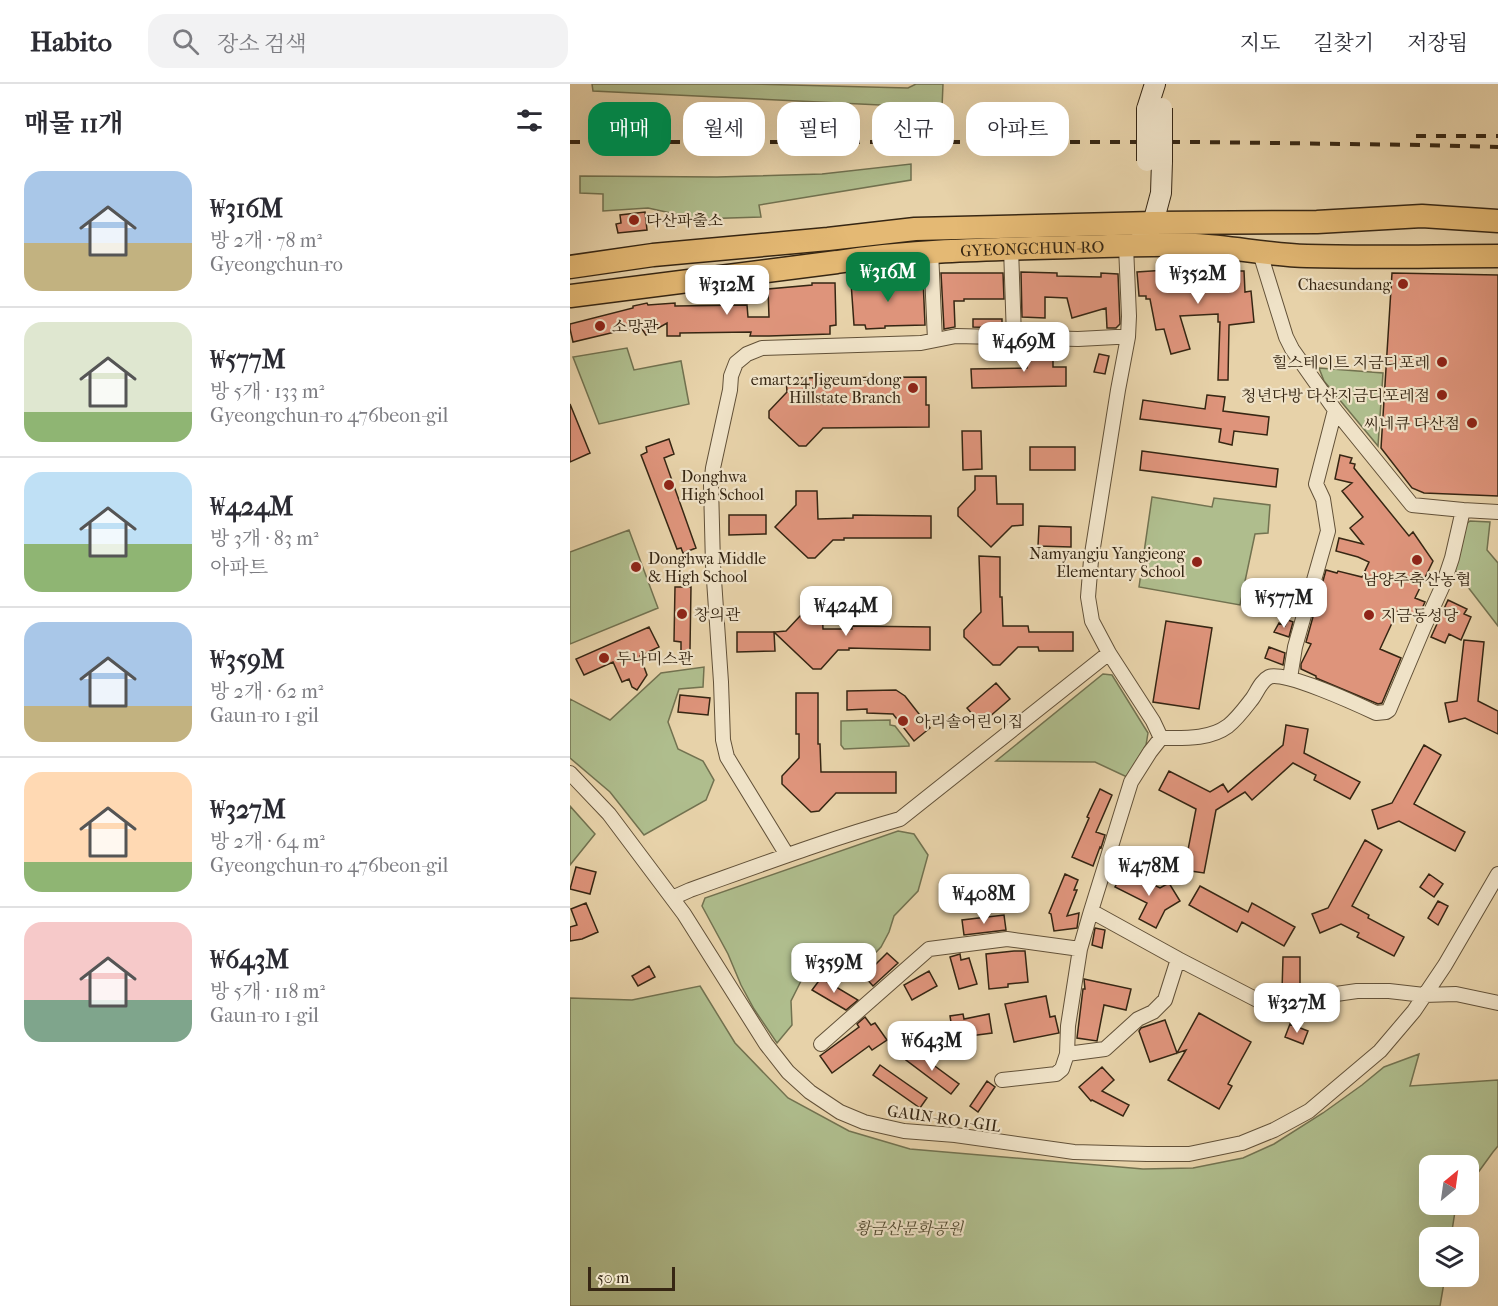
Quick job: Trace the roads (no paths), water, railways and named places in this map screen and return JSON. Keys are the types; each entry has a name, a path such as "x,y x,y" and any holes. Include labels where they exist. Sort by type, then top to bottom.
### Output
{"main road":[{"name":"GYEONGCHUN-RO","path":"570,267 653,255 915,229 1153,223 1317,222 1422,216 1498,221"},
{"name":"GYEONGCHUN-RO","path":"570,296 931,251 1193,245 1307,256 1498,256"}],"street":[{"path":"1156,84 1155,161 1161,193 1153,223 1126,246 1128,337 1101,495 1088,597 1092,621 1161,738"},
{"path":"1011,248 1014,337"},
{"path":"931,251 935,340"},
{"path":"1260,253 1286,337 1292,349 1335,410 1412,505 1498,512"},
{"path":"786,855 727,756 723,740 711,485 731,376 736,363 747,354 762,348 921,343 956,336 1078,339 1128,337"},
{"path":"1290,678 1295,647 1328,531 1323,499 1316,484 1335,410"},
{"path":"1161,738 1190,738 1210,734 1227,727 1239,716 1263,682 1269,677 1277,676 1290,678 1376,713 1389,710 1443,585 1452,558 1462,510"},
{"path":"672,898 786,855 859,830 900,819 1109,653"},
{"path":"1002,1080 1056,1074 1062,1069 1067,1054 1068,1026 1080,949 1091,911 1131,782 1161,738"},
{"name":"GAUN-RO 1-GIL","path":"570,773 609,814 684,914 766,1044 788,1072 810,1092 840,1112 864,1122 904,1131 1074,1152 1189,1154 1242,1143 1275,1130 1309,1111 1380,1051 1414,1011 1498,874"},
{"path":"1091,911 1178,959 1277,1008 1293,1007 1336,994 1357,991 1389,991 1424,995 1456,994 1498,1003"},
{"path":"821,1044 929,949 1007,939 1080,949"},
{"path":"1067,1054 1105,1049 1138,1019 1153,1012 1165,1000 1178,959"}],"railway":[{"path":"1416,136 1498,136"},
{"path":"570,142 1197,142 1498,147"}],"place":[{"name":"다산파출소","path":"634,220"},
{"name":"Chaesundang","path":"1403,284"},
{"name":"소망관","path":"600,326"},
{"name":"힐스테이트 지금디포레","path":"1442,362"},
{"name":"emart24 Jigeum-dong Hillstate Branch","path":"913,388"},
{"name":"청년다방 다산지금디포레점","path":"1442,395"},
{"name":"씨네큐 다산점","path":"1472,423"},
{"name":"Donghwa High School","path":"669,485"},
{"name":"남양주축산농협","path":"1417,560"},
{"name":"Namyangju Yangjeong Elementary School","path":"1197,562"},
{"name":"Donghwa Middle & High School","path":"636,567"},
{"name":"창의관","path":"682,614"},
{"name":"지금동성당","path":"1369,615"},
{"name":"두나미스관","path":"604,658"},
{"name":"아리솔어린이집","path":"903,721"}],"park label":[{"name":"황금산문화공원","path":"909,1228"}]}
